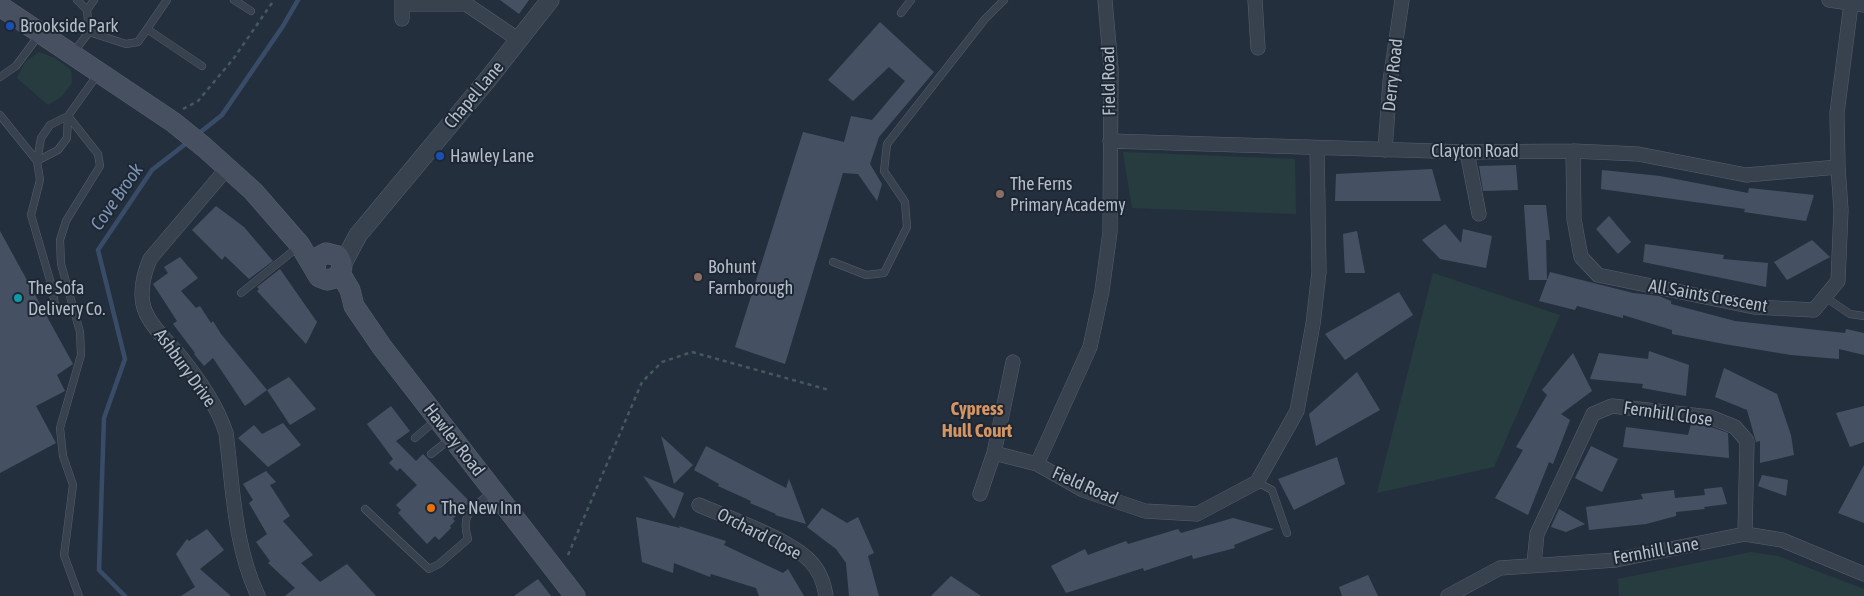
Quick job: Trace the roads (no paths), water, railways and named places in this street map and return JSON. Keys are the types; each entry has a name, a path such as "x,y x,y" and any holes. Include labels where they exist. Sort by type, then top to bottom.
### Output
{"main road":[{"path":"0,6 100,72 176,118 204,147 228,167 253,192 300,244 330,266"},
{"name":"Hawley Road","path":"330,266 340,296 354,306 382,347 575,596"}],"street":[{"name":"Chapel Lane","path":"330,266 358,235 550,0"},
{"name":"Field Road","path":"1105,0 1111,69 1110,232 1102,291 1090,347 1037,464 1083,490 1145,512 1197,514 1257,482"},
{"path":"1255,0 1258,48"},
{"name":"Derry Road","path":"1385,150 1390,81 1402,0"},
{"path":"1828,0 1857,5"},
{"path":"402,20 402,2 466,4 519,40"},
{"name":"All Saints Crescent","path":"1573,151 1574,219 1581,257 1598,275 1754,307 1814,310 1838,281 1842,210 1838,167 1837,113 1857,5"},
{"name":"Clayton Road","path":"1110,141 1385,150 1467,152 1573,151 1638,154 1746,175 1838,167"},
{"path":"1257,482 1296,411 1313,324 1319,272 1317,148"},
{"path":"1467,152 1479,214"},
{"name":"Ashbury Drive","path":"228,167 150,259 144,272 142,290 146,314 186,364 213,403 221,419 228,447 239,539 245,564 258,596"},
{"path":"980,494 994,453 1013,362"},
{"name":"Fernhill Close","path":"1534,564 1537,534 1579,441 1593,414 1612,406 1710,417 1735,428 1747,441 1745,534"},
{"path":"994,453 1037,464"},
{"name":"Orchard Close","path":"699,504 795,548 812,562 823,582 826,596"},
{"name":"Fernhill Lane","path":"1448,596 1500,568 1534,564 1616,560 1745,534 1782,540 1864,574"}],"lane":[{"path":"73,53 89,32 87,10 77,0"},
{"path":"87,10 94,0"},
{"path":"89,32 126,44 138,42 167,0"},
{"path":"234,0 251,11"},
{"path":"900,12 911,0"},
{"path":"833,262 866,275 884,273 907,227 905,202 884,171 887,144 999,2"},
{"path":"147,29 202,66"},
{"path":"0,77 16,66 40,32"},
{"path":"56,311 52,287 31,215 40,180 37,161 41,138 50,126 68,116 100,72"},
{"path":"0,115 37,161"},
{"path":"37,161 58,150 67,138 68,116"},
{"path":"68,116 98,154 100,166 66,221 60,240 61,264 80,332 82,355 60,428 63,456 73,485 64,554 79,596"},
{"path":"241,293 289,256 300,244"},
{"path":"1825,297 1850,314 1864,316"},
{"path":"414,438 438,419"},
{"path":"431,454 452,437"},
{"path":"1257,482 1272,490 1287,533"},
{"path":"366,509 429,569 439,564 468,539 464,527 468,512 494,491"}],"waterway":[{"name":"Cove Brook","path":"198,134 222,115 283,26 298,0"},
{"name":"Cove Brook","path":"125,596 99,570 104,418 125,359 98,250 152,170 188,142"}],"place":[{"name":"Brookside Park","path":"10,26"},
{"name":"Hawley Lane","path":"440,156"},
{"name":"The Ferns Primary Academy","path":"1000,194"},
{"name":"Bohunt Farnborough","path":"698,277"},
{"name":"The Sofa Delivery Co.","path":"18,298"},
{"name":"The New Inn","path":"431,508"}],"district":[{"name":"Cypress Hull Court","path":"977,420"}]}
